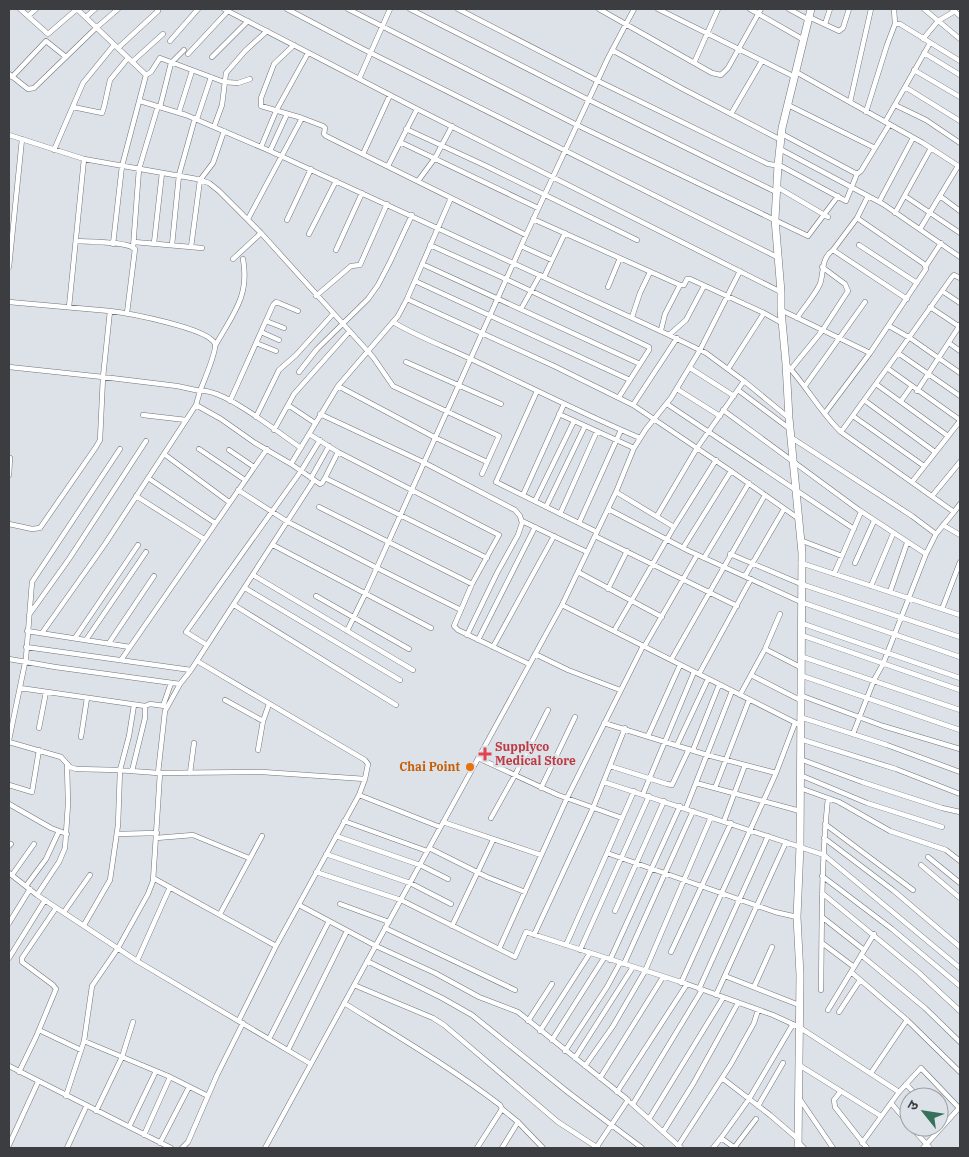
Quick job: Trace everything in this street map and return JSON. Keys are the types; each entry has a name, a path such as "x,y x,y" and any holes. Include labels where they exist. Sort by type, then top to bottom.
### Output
{"street":[{"path":"20,9 48,34 77,9 80,10 96,28 146,75"},
{"path":"28,16 36,9"},
{"path":"86,18 95,9"},
{"path":"66,57 46,41 10,75 25,87 31,89 66,57 96,28 118,9"},
{"path":"54,150 83,83 116,47 158,11 157,9"},
{"path":"170,41 198,9"},
{"path":"287,9 370,53 779,258"},
{"path":"348,9 577,125 808,236 826,215 838,196"},
{"path":"359,79 390,9"},
{"path":"410,9 589,100 776,189 826,215"},
{"path":"458,9 598,81 768,164 778,165 846,201 857,174 862,171 875,148 895,105 930,43"},
{"path":"599,9 694,63 721,75 728,68 761,9"},
{"path":"347,631 538,208 612,50 634,9"},
{"path":"658,9 850,102 959,166 920,229"},
{"path":"694,63 718,9"},
{"path":"750,9 804,40"},
{"path":"789,9 841,30 849,9"},
{"path":"798,1143 799,1065 796,1026 799,1005 797,917 800,846 800,738 798,722 800,698 801,563 799,519 789,418 789,367 780,310 781,292 775,219 781,137 811,9"},
{"path":"825,24 830,9"},
{"path":"850,102 872,9"},
{"path":"866,112 895,24 894,9"},
{"path":"924,9 960,39"},
{"path":"127,313 135,249 133,248 139,169 159,106 170,63 186,52 226,10 781,292"},
{"path":"923,38 938,21 954,10 960,16"},
{"path":"212,57 248,21"},
{"path":"895,24 900,24 960,61"},
{"path":"214,127 222,105 226,73 232,64 267,31"},
{"path":"73,107 102,113 110,80 130,60 163,34"},
{"path":"294,45 274,64 261,98 261,106 324,126 324,134 326,136 526,235"},
{"path":"612,50 731,114 857,174"},
{"path":"261,147 276,111 308,53"},
{"path":"924,53 960,75"},
{"path":"113,244 122,166 146,75 151,72 159,58 224,82 238,83 250,78"},
{"path":"731,114 762,61"},
{"path":"914,70 960,97"},
{"path":"179,112 192,71"},
{"path":"172,245 179,175 211,77"},
{"path":"905,87 960,121"},
{"path":"363,154 390,95"},
{"path":"140,101 179,112 282,156 660,330 700,350 728,369 789,418"},
{"path":"788,105 875,148"},
{"path":"895,105 926,120 960,143"},
{"path":"388,166 417,108"},
{"path":"270,151 287,114"},
{"path":"248,219 302,118"},
{"path":"418,181 435,158 452,126"},
{"path":"406,129 545,194 637,240"},
{"path":"191,247 200,180 213,163 224,131"},
{"path":"9,135 84,159 200,180 220,190 367,351 393,386 499,436 482,474"},
{"path":"879,202 913,138"},
{"path":"9,267 10,240 22,139"},
{"path":"400,142 538,208"},
{"path":"895,213 930,148"},
{"path":"780,149 879,202 960,257"},
{"path":"68,307 84,159"},
{"path":"287,220 311,169"},
{"path":"154,243 162,173"},
{"path":"309,234 336,181"},
{"path":"336,250 362,193"},
{"path":"797,318 820,284 822,267 830,252 857,218 868,196"},
{"path":"904,196 960,233"},
{"path":"940,196 960,211"},
{"path":"291,464 338,386 392,322 407,299 451,198"},
{"path":"316,296 351,266 360,265 387,204"},
{"path":"298,372 317,349 368,299 378,285 412,216"},
{"path":"857,218 926,266"},
{"path":"533,219 680,285"},
{"path":"233,259 261,233"},
{"path":"521,309 531,290 552,260 565,233"},
{"path":"76,241 113,244 133,248"},
{"path":"134,242 202,248"},
{"path":"825,413 870,354 907,299 941,243"},
{"path":"859,244 917,283"},
{"path":"430,245 647,345 649,350 619,397"},
{"path":"521,246 552,260"},
{"path":"833,250 907,299"},
{"path":"608,287 620,258"},
{"path":"42,633 105,544 196,405 214,354 215,346 242,298 244,281 243,259"},
{"path":"422,264 640,364"},
{"path":"789,367 822,331 848,291 846,284 822,267"},
{"path":"265,1148 562,605 616,492 634,448 654,418 667,404 690,368 740,271"},
{"path":"632,317 650,272"},
{"path":"841,432 953,276 960,278"},
{"path":"660,330 665,314 680,285 684,285 686,280 690,279 764,312 782,323"},
{"path":"415,281 630,380"},
{"path":"669,335 686,320 704,286"},
{"path":"942,291 960,304"},
{"path":"407,299 619,397 716,460 799,519"},
{"path":"9,302 127,313 161,320 202,334 212,340 215,346"},
{"path":"230,401 276,302 298,311"},
{"path":"805,386 838,338 866,302"},
{"path":"917,391 960,326 930,308"},
{"path":"780,310 870,354"},
{"path":"9,524 40,528 100,440 103,377 110,311"},
{"path":"728,369 764,312"},
{"path":"256,417 279,370 296,355 333,314"},
{"path":"266,320 284,328"},
{"path":"392,322 414,335 471,359 640,438"},
{"path":"889,326 910,338 960,373"},
{"path":"261,332 279,340"},
{"path":"274,430 303,382 324,362 349,332"},
{"path":"633,405 676,338"},
{"path":"256,343 276,351"},
{"path":"949,343 960,351"},
{"path":"898,352 960,396"},
{"path":"406,362 502,404"},
{"path":"9,367 177,386 213,392 256,417 301,448"},
{"path":"789,367 841,432 954,512"},
{"path":"690,368 734,396"},
{"path":"887,368 960,421 912,482"},
{"path":"656,516 697,448 744,381"},
{"path":"876,384 948,436"},
{"path":"338,386 434,437 487,462"},
{"path":"900,401 911,387"},
{"path":"677,389 720,416"},
{"path":"738,390 790,429"},
{"path":"537,391 496,482 579,523 683,580 737,606"},
{"path":"864,400 935,452"},
{"path":"523,496 564,404"},
{"path":"667,404 854,529"},
{"path":"196,405 222,419 322,484 338,452"},
{"path":"288,406 315,423"},
{"path":"723,410 861,512 906,543 926,554"},
{"path":"320,414 424,462 515,510 520,516 522,521 518,535 467,635"},
{"path":"559,414 634,448"},
{"path":"143,415 186,420"},
{"path":"853,416 924,466"},
{"path":"535,501 574,421"},
{"path":"546,507 584,426"},
{"path":"579,523 621,430"},
{"path":"560,514 597,431"},
{"path":"309,434 338,452 499,535 472,584 454,626 467,635 529,664"},
{"path":"792,438 912,516 936,534"},
{"path":"207,645 186,632 301,471 320,440"},
{"path":"28,617 69,559 146,441"},
{"path":"165,706 191,670 288,522 313,479 329,446"},
{"path":"120,449 32,582 25,662 9,741 61,757 70,767 76,769 159,773 262,772 365,779"},
{"path":"199,449 245,480"},
{"path":"121,660 267,449"},
{"path":"229,450 254,467"},
{"path":"164,454 229,502"},
{"path":"9,475 10,458"},
{"path":"614,631 674,527 716,460"},
{"path":"932,496 960,462"},
{"path":"683,548 732,471"},
{"path":"148,478 215,523"},
{"path":"325,478 487,558"},
{"path":"704,558 749,483"},
{"path":"238,490 288,522 461,610"},
{"path":"616,492 674,527"},
{"path":"671,660 764,495"},
{"path":"136,496 204,540"},
{"path":"853,734 926,554 936,534 960,504"},
{"path":"319,508 472,584"},
{"path":"608,509 697,555 801,602 960,657"},
{"path":"745,576 784,509"},
{"path":"834,574 861,512"},
{"path":"522,521 587,552"},
{"path":"855,563 874,521"},
{"path":"943,525 960,535"},
{"path":"478,640 535,527"},
{"path":"871,586 893,534"},
{"path":"493,647 554,536"},
{"path":"800,540 842,556"},
{"path":"890,592 906,543"},
{"path":"75,638 138,545"},
{"path":"273,545 431,628"},
{"path":"608,589 627,551"},
{"path":"86,640 146,552"},
{"path":"730,554 801,584 960,637"},
{"path":"499,949 567,798 620,690 697,555"},
{"path":"942,609 960,562"},
{"path":"801,563 960,615"},
{"path":"578,572 662,617"},
{"path":"253,575 413,670"},
{"path":"108,643 154,576"},
{"path":"643,794 664,741 696,673 737,606 751,579"},
{"path":"245,588 400,680"},
{"path":"316,596 410,649"},
{"path":"234,605 396,705"},
{"path":"562,605 749,700 798,722 853,734 960,772"},
{"path":"740,695 765,649 780,614"},
{"path":"801,623 960,678"},
{"path":"27,631 130,646"},
{"path":"801,635 960,690"},
{"path":"26,647 191,670"},
{"path":"765,649 800,667"},
{"path":"535,654 568,670 620,690"},
{"path":"800,656 960,710"},
{"path":"9,659 180,684"},
{"path":"182,1148 188,1142 276,946 358,794 365,779 368,764 365,760 197,661"},
{"path":"648,736 680,665"},
{"path":"751,675 800,698 960,749"},
{"path":"800,675 960,730"},
{"path":"677,745 708,679"},
{"path":"66,1096 84,1041 92,986 118,948 148,894 153,878 165,706 171,683"},
{"path":"610,766 672,785 691,750 719,685"},
{"path":"20,688 134,705 144,706 150,704 165,706"},
{"path":"686,808 732,691"},
{"path":"39,728 46,692"},
{"path":"81,737 87,698"},
{"path":"225,700 263,722"},
{"path":"716,788 749,700"},
{"path":"258,750 263,722 269,704"},
{"path":"84,925 110,880 117,834 120,770 129,736 134,705"},
{"path":"132,771 146,718 144,706"},
{"path":"491,818 548,710"},
{"path":"541,788 575,717"},
{"path":"604,722 707,755 776,773"},
{"path":"681,983 721,892 764,802 798,722"},
{"path":"534,935 593,808 625,728"},
{"path":"800,738 896,769 960,794"},
{"path":"190,773 194,743"},
{"path":"9,785 32,792 39,750"},
{"path":"478,758 541,788 622,818"},
{"path":"800,759 942,808 960,812"},
{"path":"37,895 64,854 67,834 68,763"},
{"path":"724,821 745,765"},
{"path":"800,775 868,803 942,827"},
{"path":"604,782 824,855 960,968"},
{"path":"696,783 800,811"},
{"path":"800,788 839,802 890,831 946,850 960,860"},
{"path":"566,946 634,791"},
{"path":"358,794 442,825 541,855"},
{"path":"580,950 649,796"},
{"path":"821,990 822,876 828,798"},
{"path":"615,911 664,801"},
{"path":"9,804 67,834"},
{"path":"610,960 680,806"},
{"path":"565,1051 622,964 693,811"},
{"path":"585,1066 613,1026 645,971 711,817"},
{"path":"344,821 428,850 477,873 525,892"},
{"path":"672,952 731,823"},
{"path":"825,824 913,890"},
{"path":"9,923 46,859 59,831"},
{"path":"117,834 175,838 193,835 249,858"},
{"path":"220,914 262,836"},
{"path":"336,836 420,865 448,879"},
{"path":"633,1104 700,989 768,836"},
{"path":"824,838 894,891 960,947"},
{"path":"452,926 493,840"},
{"path":"716,995 786,842"},
{"path":"34,844 10,874 37,895 137,961 311,1064"},
{"path":"606,852 758,906 797,917"},
{"path":"326,854 410,883 451,904"},
{"path":"928,857 960,883"},
{"path":"921,865 960,898"},
{"path":"316,872 401,900 515,957 526,932 687,984 796,1026 899,1092 862,1143"},
{"path":"64,912 90,874"},
{"path":"822,876 960,986"},
{"path":"153,878 276,946"},
{"path":"137,961 170,887"},
{"path":"822,893 874,934 960,1011"},
{"path":"9,958 45,900"},
{"path":"340,904 389,922"},
{"path":"299,905 479,997 518,1012 540,1032 633,1104 680,1147 746,1038 758,1010"},
{"path":"19,1072 56,989 53,984 22,962 22,958 56,908"},
{"path":"822,917 925,1008 960,1042"},
{"path":"269,1039 329,921"},
{"path":"385,928 515,990"},
{"path":"288,1050 347,930"},
{"path":"828,1010 874,934"},
{"path":"822,943 854,967"},
{"path":"754,987 772,947"},
{"path":"540,1032 590,953"},
{"path":"552,1040 604,958"},
{"path":"367,961 472,1015 569,1093 642,1148"},
{"path":"575,1058 633,967"},
{"path":"851,972 907,1020 960,1072"},
{"path":"725,976 799,1005"},
{"path":"600,1078 663,977"},
{"path":"839,1012 860,980"},
{"path":"528,1021 552,984"},
{"path":"617,1092 687,984"},
{"path":"354,985 433,1018 444,1025 550,1116 597,1148 628,1100"},
{"path":"649,1119 723,998"},
{"path":"344,1002 456,1073 500,1105 502,1109 518,1122 537,1146 543,1148"},
{"path":"663,1132 693,1084 738,1003"},
{"path":"871,1073 907,1020"},
{"path":"96,1111 122,1057 133,1022"},
{"path":"713,1148 749,1099 796,1026"},
{"path":"39,1030 81,1050"},
{"path":"84,1041 170,1077 208,1096"},
{"path":"758,1106 784,1063"},
{"path":"799,1065 881,1116"},
{"path":"9,1066 171,1148"},
{"path":"903,1087 922,1068 960,1108 949,1120"},
{"path":"129,1127 156,1071"},
{"path":"144,1135 170,1077"},
{"path":"722,1078 758,1106 804,1148"},
{"path":"9,1145 38,1082"},
{"path":"906,1084 909,1087"},
{"path":"160,1143 189,1086"},
{"path":"841,1091 834,1100 834,1105 867,1148"},
{"path":"799,1096 834,1148"},
{"path":"891,1103 899,1113"},
{"path":"67,1148 86,1106"},
{"path":"477,1148 502,1109"},
{"path":"721,1138 735,1148 756,1119"},
{"path":"502,1148 518,1122"},
{"path":"918,1137 926,1147 934,1137"}],"place":[{"name":"Supplyco Medical Store","path":"485,754"},
{"name":"Chai Point","path":"470,767"}]}
